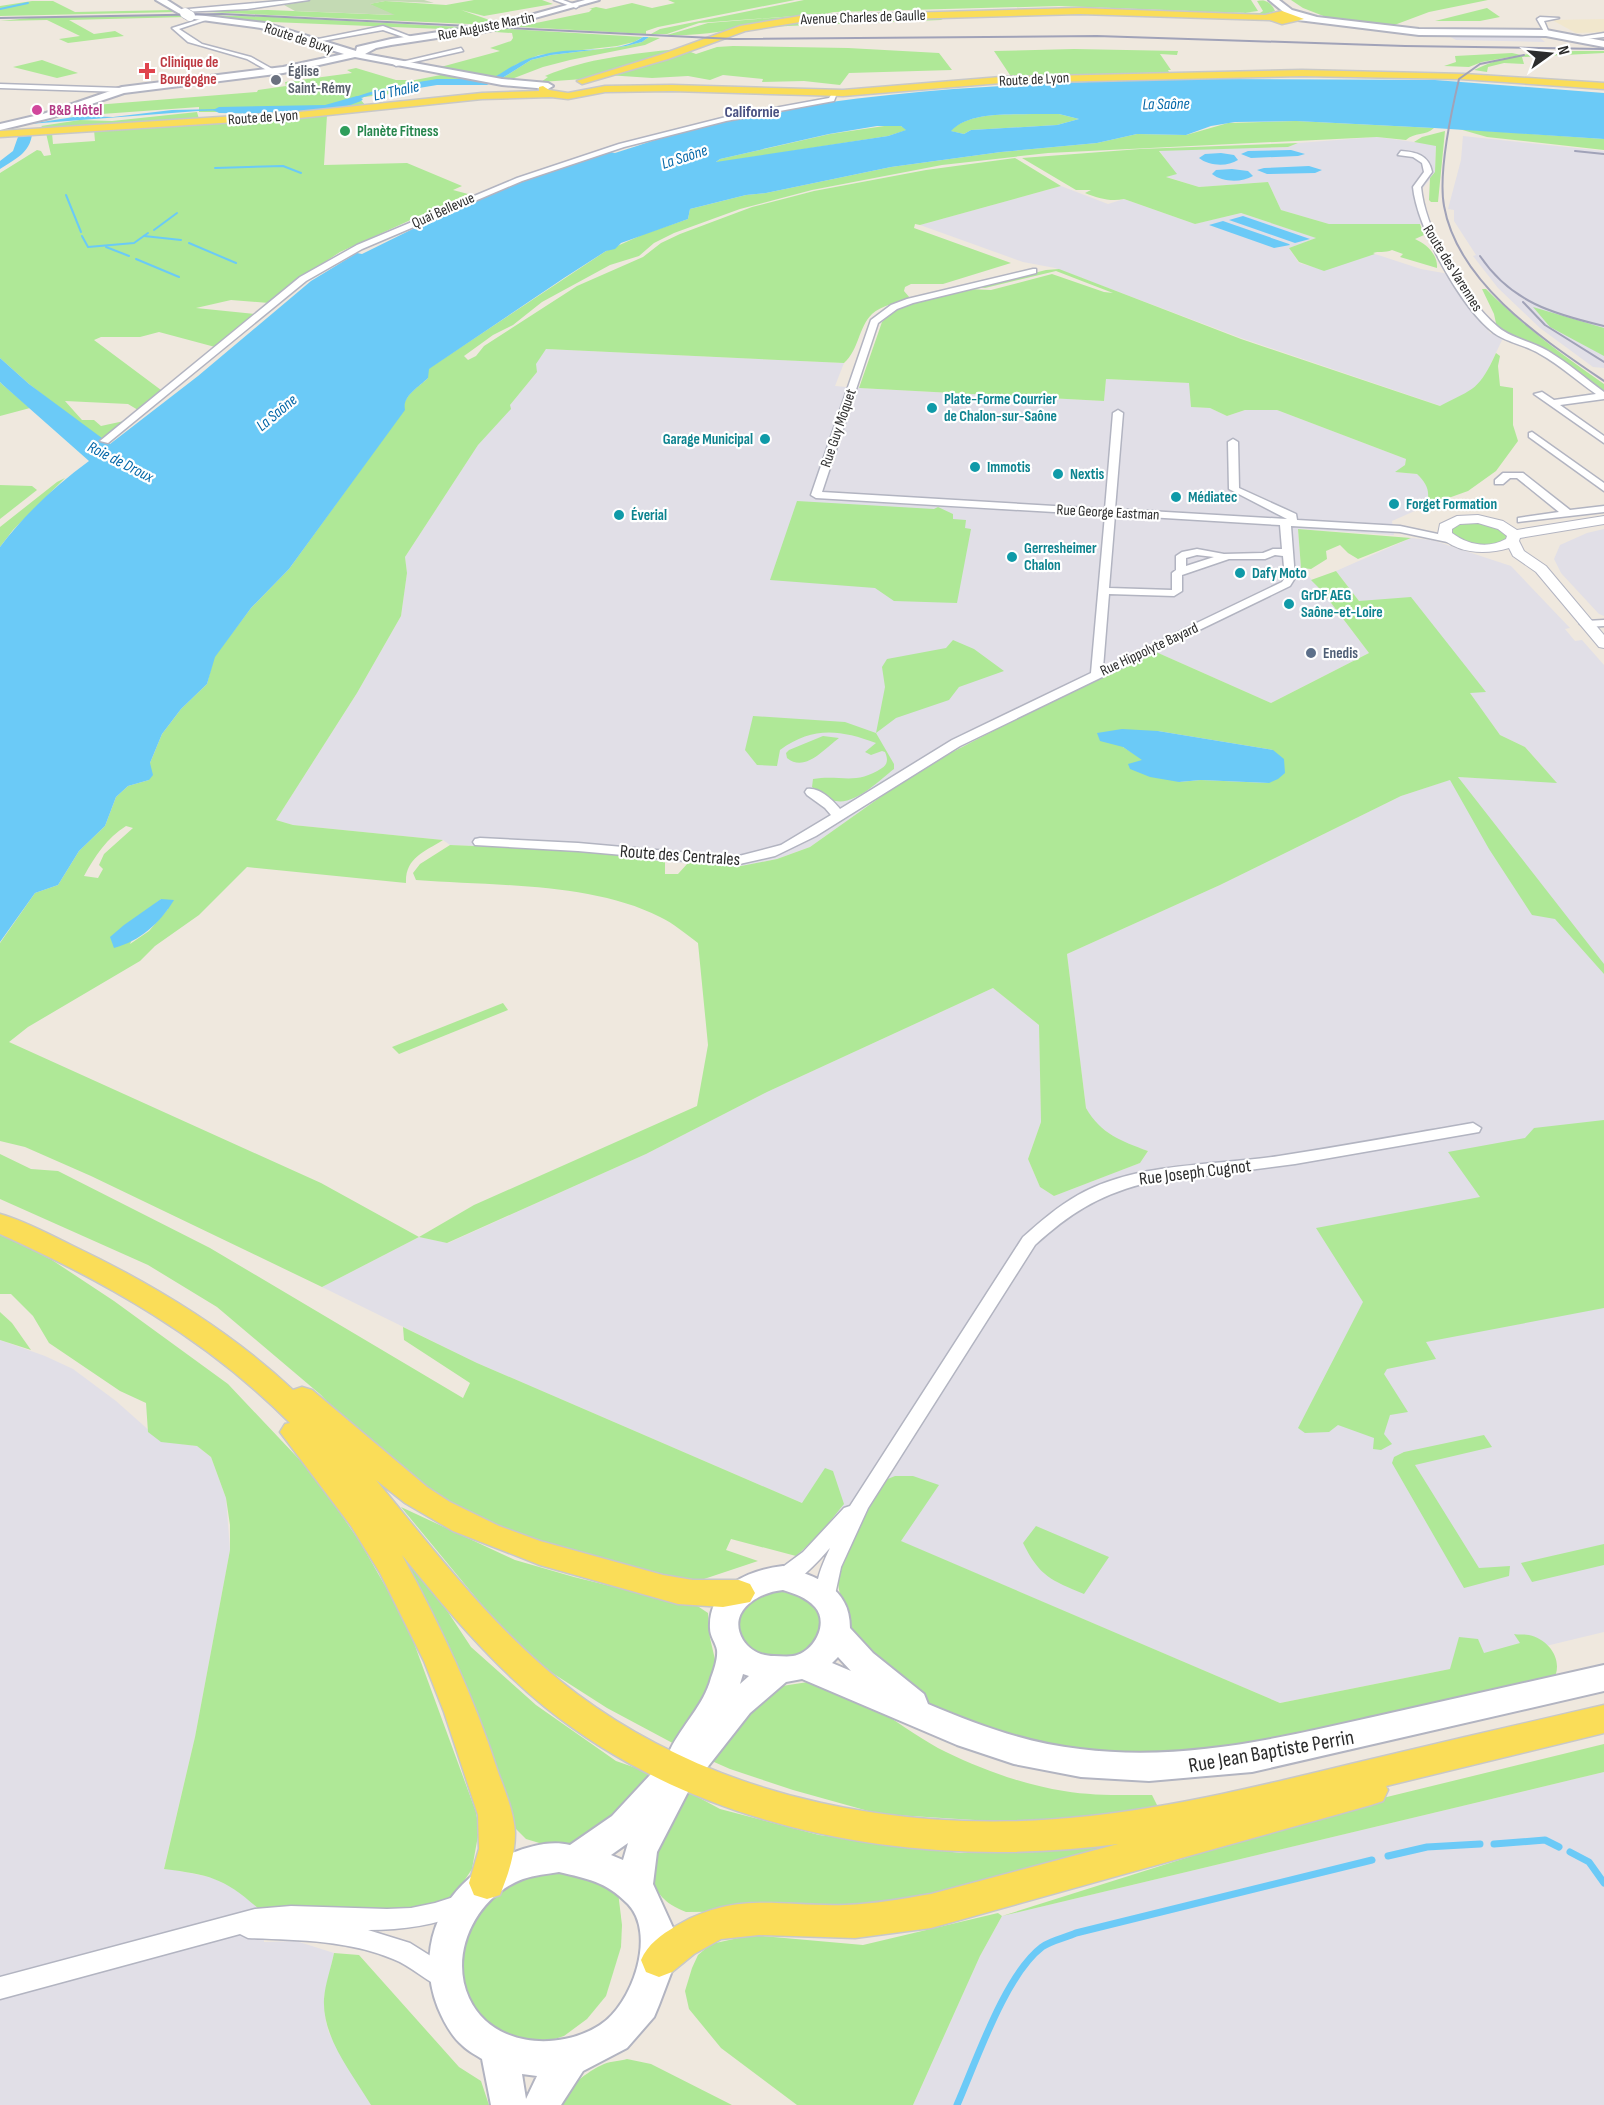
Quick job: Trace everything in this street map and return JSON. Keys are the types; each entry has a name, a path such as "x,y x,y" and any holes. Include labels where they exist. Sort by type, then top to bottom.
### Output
{"main road":[{"name":"Route de Buxy","path":"160,0 185,13 206,19 257,24 352,55 547,90"},
{"name":"Rue Auguste Martin","path":"352,55 375,45 480,29 595,0"},
{"path":"1271,16 1275,9 1272,0"},
{"path":"1272,0 1279,8 1295,17 1317,20 1419,32 1546,33 1604,44"},
{"path":"1272,0 1289,12 1329,21"},
{"name":"Avenue Charles de Gaulle","path":"547,90 674,54 734,31 792,20 1051,11 1295,17"},
{"path":"5,131 122,90 274,72 352,55"},
{"name":"Route de Lyon","path":"5,131 35,132 299,115 547,90 568,96 587,88 834,93 1001,80 1302,73 1461,77 1604,86"},
{"path":"566,83 587,88 587,82 596,77"},
{"path":"0,1224 87,1265 162,1307 245,1359 313,1406 394,1480 460,1522 521,1547 686,1593 715,1596 739,1593"},
{"path":"162,1307 178,1326 242,1380 300,1438 350,1501 395,1571 443,1669 495,1815 498,1833 497,1848 478,1892 457,1919 444,1958 445,1978 450,2000 461,2020 476,2036 496,2049 533,2059 573,2055 603,2043 622,2029 638,2011 650,1991 659,1960 659,1940 655,1921 647,1904 636,1888 610,1868 577,1858 540,1859 504,1872 478,1892"},
{"path":"220,1344 278,1393 309,1425 478,1623 522,1669 570,1708 619,1740 697,1779 758,1801 817,1818 892,1832 971,1837 1054,1835 1133,1827 1203,1814 1588,1723"},
{"path":"732,1650 730,1671 722,1695 690,1756 740,1704 790,1669 819,1658 830,1647 836,1633 835,1614 826,1598 814,1588 800,1581 783,1578 752,1585 739,1593 730,1603 724,1627 726,1638 732,1650 752,1664 790,1669"},
{"name":"Rue Jean Baptiste Perrin","path":"836,1633 862,1662 938,1722"},
{"name":"Rue Jean Baptiste Perrin","path":"790,1669 832,1674 878,1697 983,1741 1049,1758 1116,1767 1196,1766 1293,1750 1604,1678"},
{"path":"659,1960 690,1936 719,1922 760,1916 856,1922 931,1911 1476,1762 1588,1723"},
{"path":"577,1858 621,1831 668,1787 641,1850 636,1888"},
{"path":"496,2049 509,2091 509,2105"},
{"path":"542,2105 552,2084 573,2055"}],"street":[{"path":"185,13 306,0"},
{"path":"557,0 576,6"},
{"path":"1546,33 1540,19 1556,18"},
{"path":"206,19 175,28 180,35 195,43 248,57 274,72"},
{"path":"311,41 383,28 414,39"},
{"path":"1576,38 1604,35"},
{"path":"396,64 461,50"},
{"path":"0,86 122,90"},
{"name":"Quai Bellevue","path":"105,441 303,279 336,258 512,181 696,124 832,100 834,93"},
{"name":"Route des Varennes","path":"1401,153 1419,156 1429,168 1416,192 1423,218 1438,249 1487,321 1498,332 1545,353 1604,396"},
{"name":"Rue Guy Môquet","path":"816,495 874,322 894,307 930,295 1033,271"},
{"path":"1539,394 1604,440"},
{"path":"1552,403 1604,396"},
{"path":"1097,673 1118,413"},
{"path":"1532,435 1604,488"},
{"path":"1233,442 1234,489 1292,516 1288,522"},
{"path":"1499,482 1508,475 1519,475 1568,514"},
{"name":"Rue George Eastman","path":"816,495 1400,529 1445,527"},
{"path":"1522,520 1604,509"},
{"path":"1552,585 1521,566 1452,540 1445,534 1445,527 1449,523 1467,519 1500,524 1555,526"},
{"path":"1475,547 1498,547 1513,538 1555,526 1604,520"},
{"name":"Rue Hippolyte Bayard","path":"956,743 1097,673 1286,584 1290,578 1288,522"},
{"path":"1500,524 1513,538 1523,558 1541,569"},
{"path":"1555,526 1533,535 1528,547 1552,585 1604,644"},
{"name":"Rue George Eastman","path":"1400,529 1452,540"},
{"path":"1104,591 1174,593 1177,591 1177,573 1224,557 1288,553"},
{"path":"1586,624 1604,623"},
{"name":"Route des Centrales","path":"480,842 578,847 735,861 760,858 813,835 924,760 956,743"},
{"path":"811,792 830,805 839,816"},
{"name":"Rue Joseph Cugnot","path":"826,1598 831,1567 860,1505 1029,1241 1073,1204 1135,1178 1270,1163 1473,1128"},
{"name":"Rue Joseph Cugnot","path":"783,1578 810,1557 860,1505"},
{"path":"0,1988 264,1918 289,1916 405,1920 445,1912 478,1892"},
{"path":"233,1926 304,1930 370,1941 404,1952 445,1978"}],"shaded area":[{"path":"1604,19 1604,32 1576,33 1552,20"},
{"path":"1447,35 1538,36 1545,42 1456,40"},
{"path":"1463,136 1604,151 1604,368 1593,367 1540,328 1498,288 1473,256 1476,255 1454,221 1454,210 1448,209 1461,160"},
{"path":"1377,137 1436,145 1435,173 1422,189 1423,206 1427,219 1420,224 1329,224 1281,210 1268,182 1199,187 1164,176 1176,174 1159,150 1288,147 1298,143"},
{"path":"1061,186 1108,204 1124,199 1195,224 1241,213 1317,238 1289,248 1299,263 1324,270 1375,254 1421,269 1449,274 1490,333 1503,338 1483,380 1474,389 1441,406 1241,338 1055,268 1023,262 920,225"},
{"path":"546,349 844,363 835,386 1104,401 1106,379 1190,383 1191,407 1210,408 1227,416 1245,410 1277,410 1406,459 1405,465 1396,472 1417,474 1426,483 1430,495 1426,506 1392,521 1394,535 1298,529 1301,568 1322,591 1369,653 1271,703 1156,652 1066,693 920,769 810,847 777,859 741,866 652,861 590,851 450,845 443,840 293,825 276,820 357,693 401,616 407,573 405,557 478,445 510,409 510,405 537,372 535,364"},
{"path":"1604,529 1604,616 1599,614 1561,573 1554,559 1560,545 1587,533"},
{"path":"1411,538 1432,540 1511,566 1570,628 1565,629 1575,641 1582,640 1604,665 1604,1632 1450,1669 1280,1703 900,1541 802,1503 477,1363 322,1287 419,1237 448,1243 646,1154 767,1092 993,988 1039,1025 1041,1122 1028,1159 1040,1187 1054,1196 1140,1163 1148,1151 1122,1142 1095,1124 1086,1108 1067,954 1220,885 1401,796 1458,777 1556,782 1525,747 1500,735 1469,693 1485,691 1359,601 1336,571"},
{"path":"0,1340 73,1369 116,1401 161,1441 197,1446 211,1457 226,1498 230,1550 195,1737 164,1868 210,1877 234,1887 260,1910 264,1942 296,1941 334,1953 324,1997 325,2017 329,2033 371,2105 0,2105"},
{"path":"1604,1772 1604,2105 913,2105 980,1956 1002,1916"}],"green space":[{"path":"310,0 424,0 434,3 385,1 370,4 395,15 295,11 284,5"},
{"path":"474,0 542,0 553,4 484,16 461,10 498,23 492,25 185,11 268,10 393,15 369,4 385,1 446,5"},
{"path":"668,0 795,0 658,27 646,31 646,34 502,26 547,21 589,12 592,9 589,9 596,7 606,9 632,3 652,8 675,3"},
{"path":"804,0 1251,0 1258,11 1246,13 1260,13 1263,11 1257,1 1263,1 1257,0 1263,0 1272,5 1275,11 1263,15 1046,12 829,16 708,33 667,35 708,23 808,15 699,23 667,34 651,34 660,29","holes":["1059,6 1206,12 1068,8 820,15 834,12"]},
{"path":"1291,0 1488,0 1429,12 1389,27 1326,17 1303,8"},
{"path":"32,1 53,1 75,12 172,10 177,12 0,16 0,6"},
{"path":"1487,8 1500,17 1480,21 1435,21"},
{"path":"183,15 187,17 69,20 94,34 115,31 124,36 68,43 59,39 80,36 47,20 0,21 39,17"},
{"path":"196,15 480,28 466,30 250,21"},
{"path":"946,17 941,20 764,27 837,19"},
{"path":"491,28 643,37 617,46 539,55 490,79 437,68 500,51 490,48 511,41 513,38 512,33 480,31"},
{"path":"649,37 660,38 645,45 570,60 509,80 499,80 531,60 551,55 626,46 642,42"},
{"path":"717,47 848,48 939,53 952,70 849,73 840,85 804,81 762,82 763,79 723,75 710,80 688,76 652,78 607,75 688,51 696,54"},
{"path":"677,49 665,55 583,79 541,82 548,77 545,76 577,65 627,55"},
{"path":"1074,49 1178,51 1177,55 1160,54 1171,70 1168,70 1169,72 1012,78 994,51"},
{"path":"1604,51 1604,53 1522,57 1524,64 1504,63 1488,67 1487,72 1474,70 1489,63 1521,55"},
{"path":"1512,53 1521,55 1482,62 1469,67 1444,66 1456,62 1455,56"},
{"path":"42,60 78,73 57,78 13,67"},
{"path":"356,68 396,80 415,80 446,74 486,80 440,80 444,83 399,89 401,93 364,97 360,99 366,106 357,108 253,116 254,113 249,112 199,112 199,107 46,118 83,106 257,92 286,86 285,82 352,73 347,70"},
{"path":"197,112 199,119 45,129 41,126 80,120 112,121"},
{"path":"1059,114 1079,119 1057,125 971,130 964,134 950,131 967,120 978,118 1000,115"},
{"path":"327,115 324,165 407,163 462,186 453,190 468,194 340,252 296,281 269,303 231,300 196,308 255,314 215,347 159,332 140,337 101,337 94,340 161,390 138,410 128,404 65,401 82,420 94,420 101,426 124,421 102,441 29,384 0,358 0,173 37,150 41,151 44,156 51,155 46,133 52,133 53,144 95,141 94,130"},
{"path":"1296,121 1434,128 1406,140 1377,137 1048,153 942,165 812,190 740,209 674,233 654,243 639,256 610,265 542,302 513,325 493,335 464,356 468,360 476,356 484,346 577,286 643,257 661,243 680,234 752,207 814,191 926,170 1015,158 1061,186 920,225 915,224 914,228 1011,263 943,284 911,284 905,287 904,291 910,298 875,311 867,320 853,352 844,363 546,349 536,364 537,372 510,405 511,409 478,445 405,557 407,573 401,616 357,693 276,820 293,825 443,840 412,862 406,883 247,867 199,915 155,946 140,961 28,1027 9,1042 321,1183 419,1237 322,1287 91,1176 25,1147 0,1141 0,943 35,893 58,885 79,851 105,826 116,797 128,786 149,780 150,763 162,734 181,709 207,684 214,657 251,608 289,569 404,410 408,396 428,378 428,369 606,251 644,234 688,219 690,209 746,195 766,193 891,167 1001,152 1097,143 1137,134 1186,135 1228,123","holes":["126,826 133,828 104,854 99,865 103,869 98,878 84,876 102,848","161,899 168,909 149,931 130,944 146,911"]},
{"path":"891,125 901,126 907,130 888,136 715,163 720,159 830,134"},
{"path":"1459,129 1604,139 1604,150 1487,137"},
{"path":"1445,131 1438,202 1431,202 1429,200 1430,178 1435,172 1436,146 1414,142 1422,137"},
{"path":"1298,143 1288,147 1159,151 1177,174 1166,177 1199,187 1268,182 1281,210 1329,224 1420,224 1424,235 1415,239 1430,250 1436,258 1437,268 1400,257 1403,254 1392,250 1373,253 1375,254 1324,271 1299,262 1289,248 1316,238 1241,213 1195,224 1124,199 1104,199 1085,193 1091,190 1076,190 1022,158 1140,149"},
{"path":"1059,269 1241,339 1440,406 1475,387 1496,353 1500,356 1498,366 1500,386 1513,388 1513,425 1518,441 1496,471 1468,491 1426,506 1428,492 1426,485 1417,474 1395,472 1405,465 1406,459 1277,410 1245,410 1227,416 1210,408 1191,407 1189,383 1106,379 1104,401 859,388 882,322 891,313 908,305 967,289 991,290 1052,274 1113,293 1056,271 985,288 979,287 1046,270"},
{"path":"1482,289 1486,289 1542,339 1604,384 1604,391 1542,348 1497,328 1494,314"},
{"path":"1533,307 1604,328 1604,356 1550,327"},
{"path":"0,382 3,385 30,408 0,416"},
{"path":"65,478 13,530 0,547 0,527"},
{"path":"0,485 32,486 37,490 0,519"},
{"path":"797,501 934,509 938,507 953,514 953,519 966,520 965,528 971,529 957,603 894,601 875,588 770,580"},
{"path":"1476,522 1495,526 1507,535 1507,538 1493,544 1478,545 1450,534 1453,526"},
{"path":"1298,529 1411,538 1358,559 1340,545 1326,551 1327,559 1311,569 1301,568"},
{"path":"1336,571 1359,601 1411,597 1486,692 1470,693 1500,735 1525,747 1557,783 1458,777 1604,964 1604,974 1555,919 1532,915 1489,849 1450,780 1401,796 1220,885 1067,954 1086,1108 1098,1124 1112,1135 1148,1151 1140,1163 1054,1196 1040,1187 1028,1159 1041,1122 1039,1025 993,988 767,1092 646,1154 447,1243 419,1237 474,1205 697,1106 708,1045 698,943 675,925 633,906 573,891 416,880 413,873 420,864 450,845 590,851 665,862 665,874 678,874 688,863 741,866 777,859 810,847 920,769 1066,693 1156,652 1271,703 1369,653 1311,580","holes":["1144,731 1158,731 1273,750 1268,783 1201,780 1179,782 1123,747"]},
{"path":"953,640 974,649 1004,671 959,687 949,700 896,718 876,733 885,687 882,667 887,659 946,648"},
{"path":"753,716 845,722 876,733 894,764 894,769 865,792 848,800 832,800 826,797 812,787 813,779 864,777 882,768 887,761 885,752 871,755 865,752 876,743 839,733 815,734 792,742 780,750 777,766 757,765 745,750"},
{"path":"823,736 839,738 807,761 794,762 787,758 786,753 789,750"},
{"path":"503,1003 508,1010 399,1054 392,1047"},
{"path":"1604,1120 1604,1308 1426,1342 1436,1359 1387,1369 1384,1374 1408,1412 1390,1415 1384,1434 1392,1444 1381,1450 1373,1449 1374,1438 1338,1425 1329,1432 1305,1433 1298,1428 1363,1302 1316,1228 1480,1197 1448,1152 1525,1138 1534,1128"},
{"path":"0,1154 31,1169 58,1171 210,1248 463,1398 470,1383 404,1340 403,1327 477,1363 802,1503 825,1468 833,1471 844,1504 819,1535 796,1556 731,1539 726,1550 758,1561 692,1583 498,1532 386,1466 321,1395 217,1307 148,1265 0,1199"},
{"path":"0,1233 52,1260 114,1301 228,1384 314,1475 360,1542 407,1624 476,1812 479,1830 472,1869 454,1896 430,1906 385,1912 296,1905 260,1910 236,1891 216,1880 194,1873 164,1869 195,1737 230,1550 230,1525 226,1498 211,1457 197,1446 161,1442 148,1432 146,1403 120,1391 49,1343 33,1316 11,1294 0,1294"},
{"path":"0,1312 12,1323 31,1350 0,1340"},
{"path":"1484,1435 1492,1447 1415,1465 1479,1568 1510,1566 1509,1576 1464,1588 1392,1463 1394,1457 1404,1452"},
{"path":"895,1476 913,1476 939,1485 901,1541 1280,1703 1450,1669 1459,1637 1478,1639 1484,1653 1520,1643 1514,1634 1537,1638 1554,1653 1556,1675 1552,1682 1190,1757 1026,1748 919,1700 851,1636 849,1616 838,1586 840,1565 883,1481"},
{"path":"401,1507 515,1560 574,1577 696,1605 708,1613 710,1638 720,1681 680,1747 607,1708 532,1660 491,1616"},
{"path":"365,1508 442,1603 471,1647 536,1705 616,1761 659,1776 595,1843 556,1848 526,1839 508,1821"},
{"path":"1036,1526 1109,1557 1084,1594 1055,1581 1035,1563 1023,1543"},
{"path":"1604,1544 1604,1565 1532,1582 1521,1563"},
{"path":"773,1591 803,1598 819,1612 822,1620 822,1634 805,1657 762,1662 735,1635 739,1611 760,1594"},
{"path":"808,1682 844,1691 946,1752 989,1771 1034,1785 1075,1793 1152,1795 1160,1811 1020,1823 879,1814 793,1790 705,1758 770,1692 782,1686"},
{"path":"1604,1744 1604,1772 1002,1916 1350,1806"},
{"path":"683,1789 720,1809 819,1835 960,1853 1038,1852 1165,1836 887,1910 686,1912 662,1897 647,1872"},
{"path":"550,1871 587,1874 618,1892 622,1925 621,1947 606,1996 587,2019 564,2036 533,2046 487,2030 458,1987 462,1935 476,1911 512,1881"},
{"path":"998,1913 1002,1916 980,1956 913,2105 797,2105 721,2048 689,2009 685,1991 692,1968 698,1955 711,1944 752,1935 863,1945"},
{"path":"334,1953 359,1955 459,2067 481,2081 489,2105 371,2105 340,2055 328,2028 324,1999"},
{"path":"627,2059 651,2064 732,2105 558,2105 565,2093 591,2071 607,2063"}],"water":[{"path":"649,37 642,42 626,46 614,47"},
{"path":"601,49 551,55 531,60 499,80 490,79 540,55"},
{"path":"1189,79 1435,80 1604,93 1604,139 1296,121 1235,122 1211,126 1186,135 1137,134 1097,143 1001,152 891,167 766,193 746,195 690,209 688,219 621,243 615,249 606,251 564,278 429,369 428,378 406,400 405,410 289,569 251,608 215,657 207,684 181,709 162,734 150,763 153,775 149,780 128,786 116,797 105,826 79,851 58,885 35,893 0,942 0,547 42,501 89,461 0,382 0,358 29,384 110,444 198,376 311,281 357,253 362,254 439,216 517,183 610,152 615,153 711,124 829,102 948,90","holes":["1059,114 1079,119 1057,125 971,130 964,134 951,131 968,120 1000,115","877,126 901,126 906,130 888,136 716,162 720,159 829,134"]},
{"path":"442,80 493,81 478,84 440,82 415,85 324,108 198,111 29,124 80,116 113,117 172,110 322,107 389,88"},
{"path":"19,134 32,134 31,141 21,155 0,169 0,161 13,151"},
{"path":"1291,150 1305,154 1251,158 1241,154 1248,151"},
{"path":"1205,154 1234,155 1238,160 1218,165 1199,158"},
{"path":"1309,166 1322,170 1315,173 1267,174 1257,170 1264,168"},
{"path":"1216,170 1248,171 1253,176 1232,181 1212,174"},
{"path":"1243,216 1310,239 1295,243 1229,220"},
{"path":"1223,221 1290,245 1274,248 1209,225"},
{"path":"1122,729 1158,731 1273,750 1284,759 1285,773 1269,783 1201,780 1179,782 1150,777 1130,769 1128,764 1142,760 1123,747 1100,741 1097,733"},
{"path":"161,899 174,900 156,923 141,936 114,948 110,937"}],"waterway":[{"path":"0,9 28,3"},
{"name":"La Thalie","path":"407,87 437,82 487,82"},
{"name":"La Thalie","path":"219,110 325,108 339,106 357,99"},
{"path":"215,168 283,166 301,173"},
{"path":"66,195 81,232"},
{"path":"154,230 177,213"},
{"path":"82,236 88,247 134,243 148,233"},
{"path":"144,236 181,240"},
{"path":"189,243 236,263"},
{"path":"106,247 129,256"},
{"path":"136,259 179,277"},
{"path":"1494,1844 1545,1840 1559,1847"},
{"path":"1388,1856 1427,1847 1480,1844"},
{"path":"1570,1852 1589,1862 1604,1883"},
{"path":"957,2105 982,2043 1004,1998 1016,1977 1042,1947 1076,1933 1372,1860"}],"railway":[{"path":"0,18 222,14 733,39 1097,36 1405,46 1604,49"},
{"path":"1524,55 1480,64 1459,79 1444,160 1444,206 1452,234 1466,260 1485,285 1531,328 1604,381"},
{"path":"1575,151 1604,154"},
{"path":"1480,256 1505,285 1534,304 1604,326"},
{"path":"1523,302 1545,325 1604,362"}],"place":[{"name":"Clinique de Bourgogne","path":"147,71"},
{"name":"Église Saint-Rémy","path":"276,80"},
{"name":"B&B Hôtel","path":"37,110"},
{"name":"Planète Fitness","path":"345,131"},
{"name":"Plate-Forme Courrier de Chalon-sur-Saône","path":"932,408"},
{"name":"Garage Municipal","path":"765,439"},
{"name":"Immotis","path":"975,467"},
{"name":"Nextis","path":"1058,474"},
{"name":"Médiatec","path":"1176,497"},
{"name":"Forget Formation","path":"1394,504"},
{"name":"Éverial","path":"619,515"},
{"name":"Gerresheimer Chalon","path":"1012,557"},
{"name":"Dafy Moto","path":"1240,573"},
{"name":"GrDF AEG Saône-et-Loire","path":"1289,604"},
{"name":"Enedis","path":"1311,653"}],"district":[{"name":"Californie","path":"752,111"}],"water label":[{"name":"La Saône","path":"1166,103"},
{"name":"La Saône","path":"684,156"},
{"name":"La Saône","path":"276,412"},
{"name":"Roie de Droux","path":"121,461"}]}
